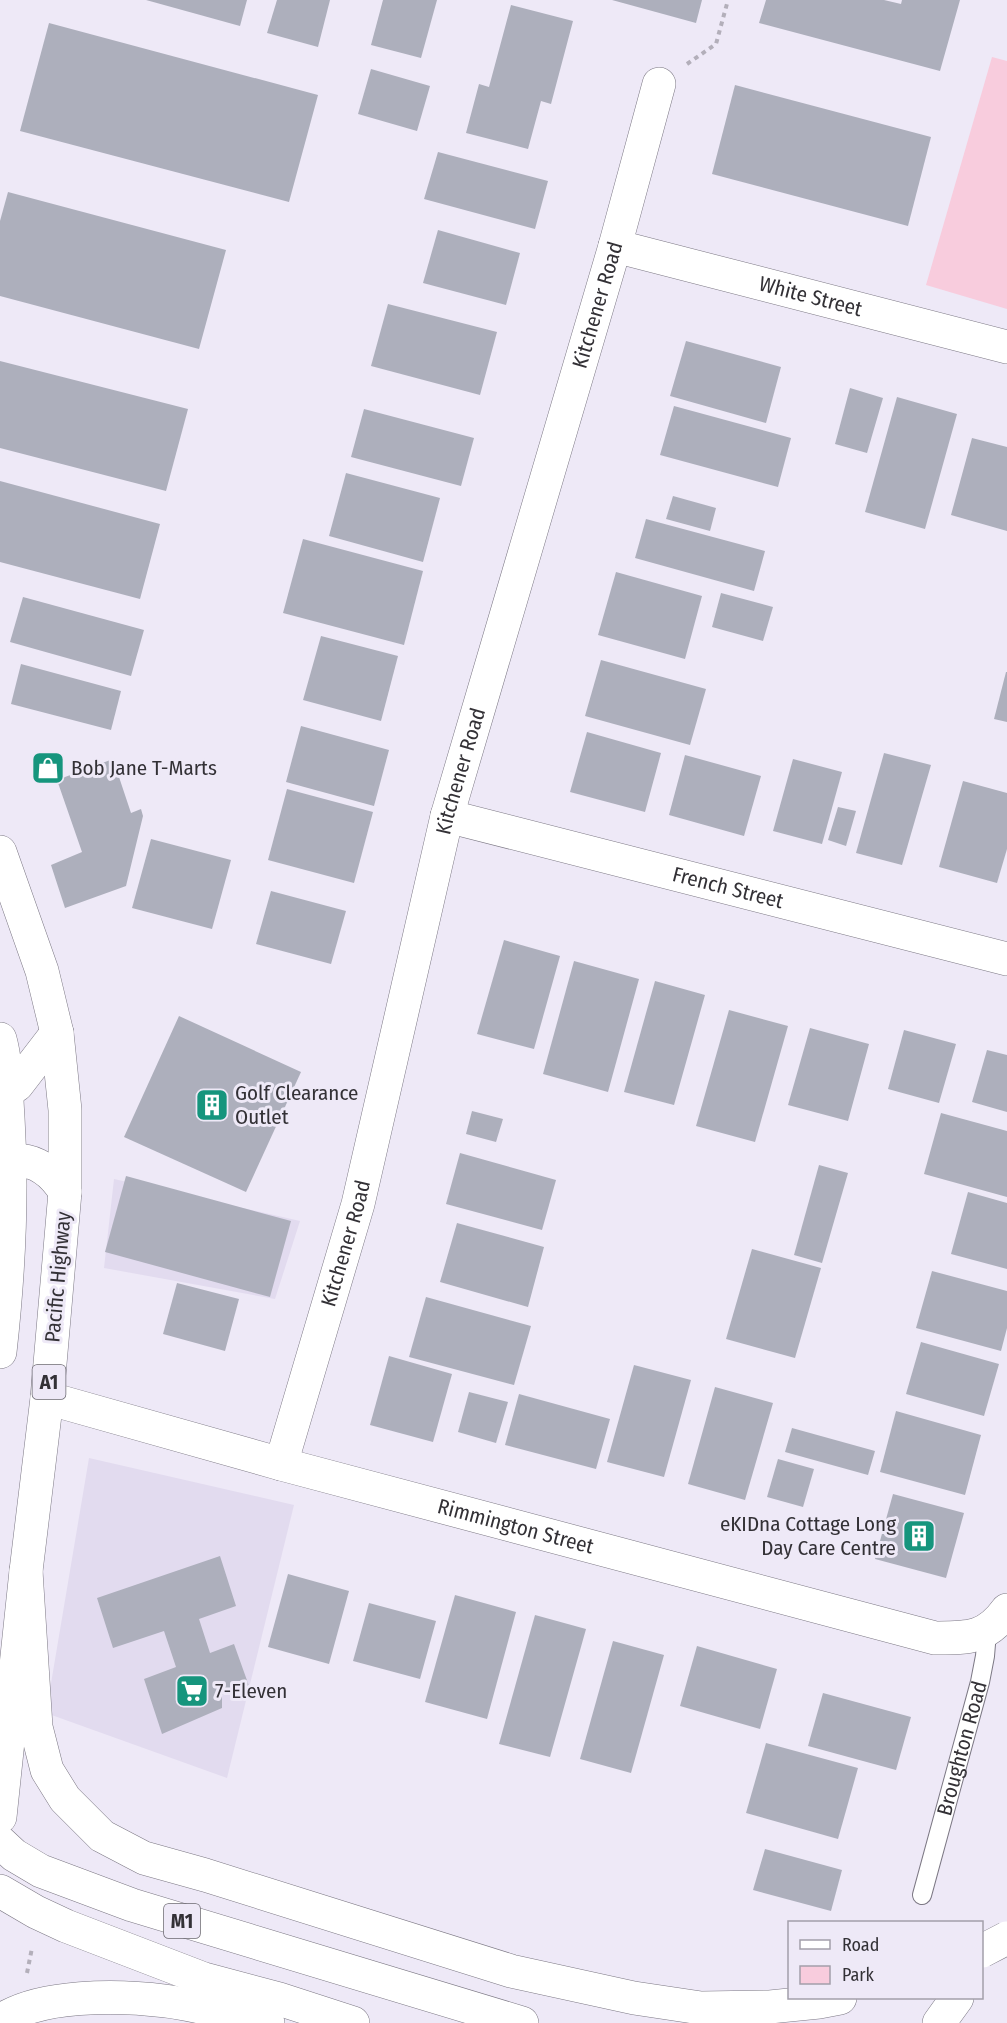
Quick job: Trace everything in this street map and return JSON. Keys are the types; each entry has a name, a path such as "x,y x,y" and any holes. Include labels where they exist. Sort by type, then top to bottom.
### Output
{"main road":[{"name":"Kitchener Road","path":"280,1464 358,1204 447,816 615,246 658,84"},
{"name":"White Street","path":"615,246 1007,347"},
{"name":"French Street","path":"447,816 1007,958"},
{"name":"Pacific Highway","path":"0,852 42,971 57,1033 65,1110 65,1191 47,1398 0,1817"},
{"path":"3,1095 23,1079 57,1033"},
{"path":"0,1039 5,1160 11,1232 0,1352"},
{"path":"5,1160 26,1160 43,1167 65,1191"},
{"name":"Rimmington Street","path":"47,1398 280,1464 935,1638 962,1638 997,1621"},
{"name":"M1","path":"26,1571 36,1728 41,1753 52,1780 65,1799 88,1824 114,1844 144,1858 522,1974 634,1998 701,2008 770,2007 830,2000"},
{"name":"M1","path":"0,1842 27,1864 132,1905 522,2023"},
{"path":"0,1891 66,1926 204,1979 279,1999 353,2023"},
{"path":"983,1950 1007,1938"},
{"path":"0,2021 27,2006 60,2000 129,1998 165,2001 268,2023"},
{"path":"939,2023 957,1999"},
{"path":"947,2023 958,1999"}],"lane":[{"name":"Broughton Road","path":"922,1895 985,1656 997,1621"}],"path":[{"path":"658,84 716,44 728,0"},
{"path":"27,1975 33,1944"}],"shaded area":[{"path":"114,1179 300,1221 275,1299 104,1268"},
{"path":"89,1458 294,1505 227,1778 46,1713"}],"green space":[{"path":"992,57 1007,61 1007,309 926,285"}],"building":[{"path":"146,0 247,0 240,26"},
{"path":"277,0 330,0 318,47 267,33"},
{"path":"383,0 437,0 421,58 371,45"},
{"path":"612,0 702,0 696,23"},
{"path":"766,0 884,0 901,4 902,0 960,0 940,71 759,23"},
{"path":"511,5 573,21 551,104 541,101 528,149 466,133 479,84 489,87"},
{"path":"49,23 318,95 289,202 20,131"},
{"path":"371,69 430,86 417,131 358,114"},
{"path":"735,85 931,137 908,226 712,174"},
{"path":"438,152 548,181 535,229 424,199"},
{"path":"8,192 226,250 199,349 0,296 0,221"},
{"path":"438,230 520,253 506,305 423,283"},
{"path":"388,304 497,332 480,395 371,366"},
{"path":"686,341 781,367 766,423 670,396"},
{"path":"0,361 188,409 166,491 0,448"},
{"path":"850,388 883,398 867,453 835,444"},
{"path":"897,397 957,414 925,529 865,512"},
{"path":"674,406 791,438 778,487 660,455"},
{"path":"364,409 474,438 461,486 351,457"},
{"path":"972,438 1007,447 1007,531 951,515"},
{"path":"346,473 440,498 423,562 329,536"},
{"path":"0,481 160,524 140,599 0,562"},
{"path":"673,496 716,508 710,531 666,519"},
{"path":"646,519 765,551 754,591 635,558"},
{"path":"303,539 423,571 404,645 283,613"},
{"path":"616,572 702,596 685,659 598,635"},
{"path":"721,593 773,607 763,641 712,627"},
{"path":"23,597 144,630 131,676 10,642"},
{"path":"321,636 398,656 381,721 303,700"},
{"path":"601,660 706,689 690,745 585,716"},
{"path":"21,664 121,691 111,730 11,704"},
{"path":"1007,672 1007,722 994,719"},
{"path":"301,726 389,750 374,806 286,782"},
{"path":"587,732 661,753 645,812 570,792"},
{"path":"884,753 931,765 902,865 856,853"},
{"path":"685,755 761,776 744,836 669,815"},
{"path":"113,759 131,813 141,809 143,816 126,886 65,908 51,865 82,852 57,780"},
{"path":"793,759 842,772 822,844 773,831"},
{"path":"963,781 1007,793 1007,849 997,883 939,867"},
{"path":"287,789 373,812 354,883 268,860"},
{"path":"838,807 856,811 846,846 828,840"},
{"path":"151,839 231,860 212,929 132,908"},
{"path":"271,891 346,911 331,964 256,944"},
{"path":"504,940 560,956 534,1049 477,1034"},
{"path":"574,961 639,979 608,1092 543,1074"},
{"path":"655,981 705,995 674,1105 624,1092"},
{"path":"729,1010 788,1026 755,1142 696,1126"},
{"name":"Golf Clearance Outlet","path":"179,1016 301,1072 246,1192 124,1137"},
{"path":"810,1028 869,1044 848,1121 788,1105"},
{"path":"904,1030 956,1044 939,1103 888,1089"},
{"path":"987,1050 1007,1055 1007,1112 972,1102"},
{"path":"472,1111 503,1119 496,1142 466,1134"},
{"path":"941,1113 1007,1131 1007,1197 924,1174"},
{"path":"460,1153 556,1180 542,1230 446,1204"},
{"path":"819,1165 848,1173 822,1263 794,1255"},
{"path":"126,1176 291,1221 270,1297 105,1252"},
{"path":"968,1192 1007,1203 1007,1269 951,1254"},
{"path":"457,1223 544,1247 528,1307 440,1282"},
{"path":"752,1249 821,1268 795,1358 726,1339"},
{"path":"932,1271 1007,1291 1007,1328 1001,1351 916,1328"},
{"path":"177,1283 239,1299 225,1351 163,1334"},
{"path":"426,1297 531,1326 514,1385 409,1357"},
{"path":"921,1342 999,1364 984,1416 906,1394"},
{"path":"389,1356 452,1374 433,1442 370,1425"},
{"path":"634,1365 691,1380 664,1477 607,1462"},
{"path":"715,1387 773,1403 745,1500 688,1484"},
{"path":"469,1392 508,1402 496,1443 458,1432"},
{"path":"519,1394 610,1419 596,1469 505,1445"},
{"path":"896,1411 981,1435 965,1495 880,1472"},
{"path":"792,1428 875,1451 868,1475 785,1452"},
{"path":"778,1459 814,1469 803,1507 767,1497"},
{"name":"eKIDna Cottage Long Day Care Centre","path":"893,1494 964,1513 946,1578 875,1559"},
{"path":"220,1556 236,1606 199,1619 210,1653 234,1644 249,1686 222,1695 222,1708 162,1734 144,1679 176,1667 164,1631 113,1648 97,1598"},
{"path":"288,1574 349,1591 329,1664 268,1647"},
{"path":"455,1595 516,1612 487,1719 425,1702"},
{"path":"369,1603 436,1621 420,1679 353,1661"},
{"path":"535,1615 586,1629 550,1757 499,1744"},
{"path":"613,1641 664,1655 631,1773 580,1759"},
{"path":"697,1646 777,1669 760,1729 680,1706"},
{"path":"823,1693 911,1717 896,1770 808,1746"},
{"path":"766,1743 858,1768 838,1839 746,1813"},
{"path":"765,1849 842,1870 831,1911 753,1890"}],"place":[{"name":"Bob Jane T-Marts","path":"48,768"},
{"name":"Golf Clearance Outlet","path":"212,1105"},
{"name":"eKIDna Cottage Long Day Care Centre","path":"919,1536"},
{"name":"7-Eleven","path":"192,1691"}]}
